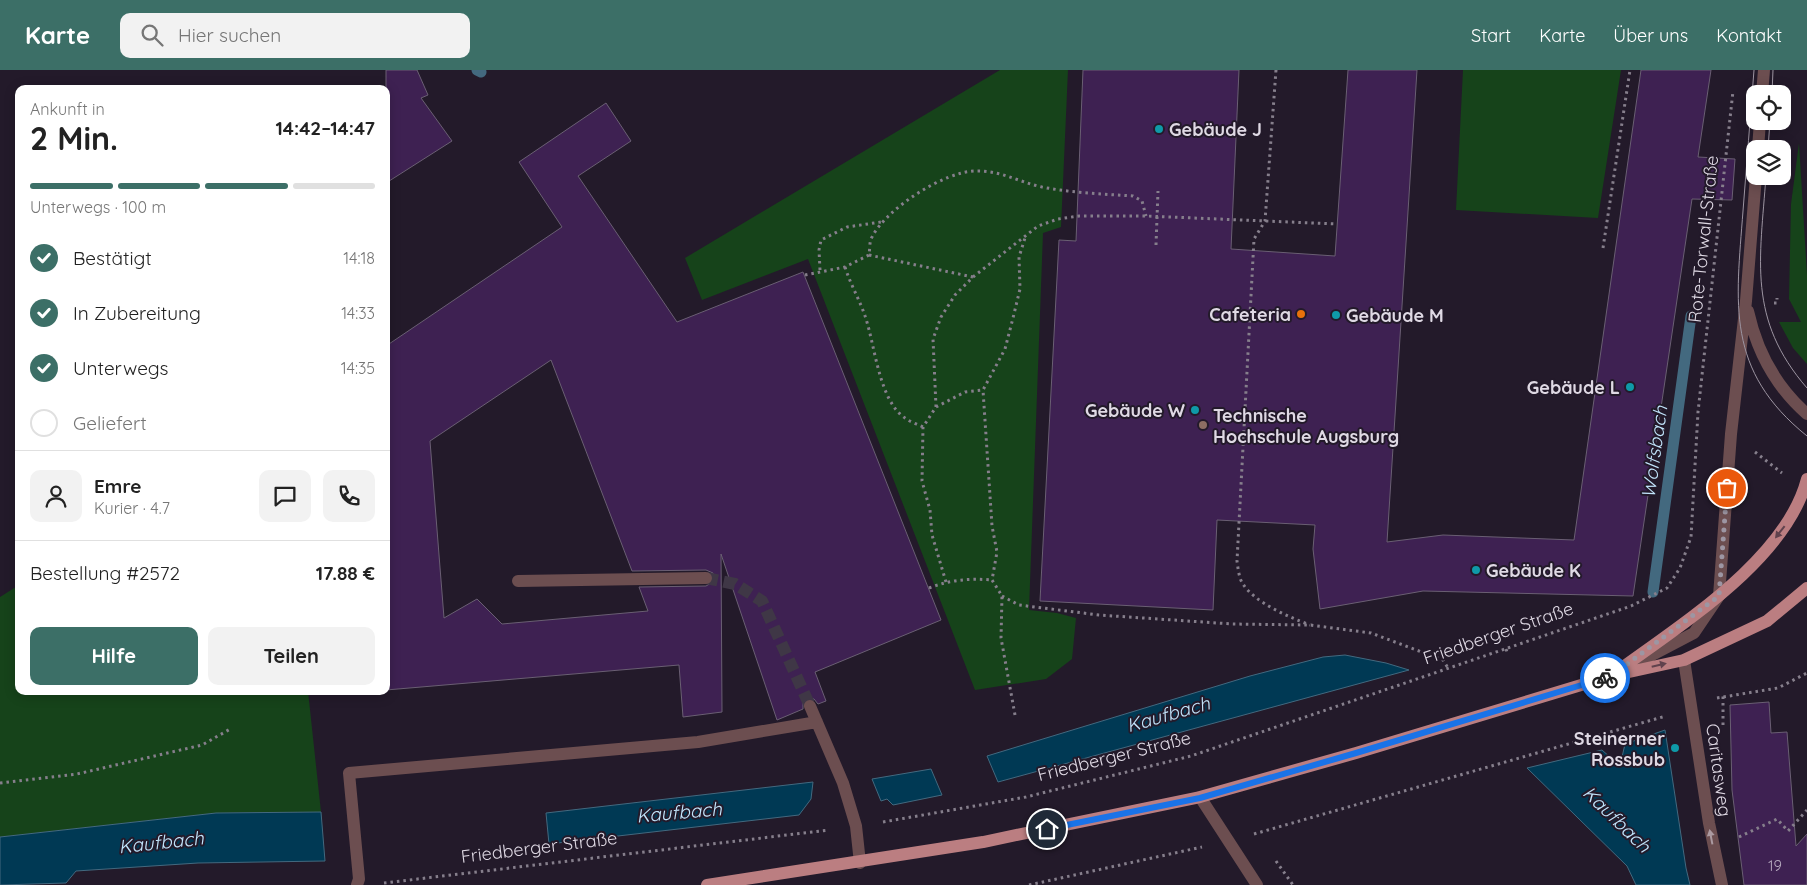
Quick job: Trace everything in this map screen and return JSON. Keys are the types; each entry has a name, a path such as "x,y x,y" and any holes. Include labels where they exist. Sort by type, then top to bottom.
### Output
{"main road":[{"path":"1611,676 1719,596 1755,562 1784,527 1806,485"},
{"path":"707,885 860,863 983,842 1200,798 1611,676 1684,660 1767,621 1807,588"}],"street":[{"path":"1763,85 1764,70"},
{"path":"1719,596 1731,434 1746,301 1755,185"},
{"path":"1746,301 1752,329 1768,366 1783,391 1807,414"},
{"path":"518,581 706,578"},
{"name":"Caritasweg","path":"1684,660 1714,850 1722,885"},
{"path":"810,706 843,784 856,826 860,863"},
{"path":"357,885 359,879 349,773 698,742 817,722"},
{"path":"1200,798 1257,885"}],"path":[{"path":"1276,70 1266,221 1254,239 1237,561 1242,584 1260,600 1282,613 1310,625"},
{"path":"1603,248 1630,70"},
{"name":"Rote-Torwall-Straße","path":"1698,412 1733,88"},
{"path":"869,256 871,238 892,210 949,177 973,170 996,171 1021,182 1068,192 1133,196 1142,201 1146,216"},
{"path":"1156,245 1158,191"},
{"path":"936,407 933,339 942,317 955,294 973,276 1025,238 1038,226 1058,219 1146,216 1337,224"},
{"path":"820,270 818,250 821,240 846,227 882,222"},
{"path":"1025,238 1019,257 1020,289 1013,318 1004,349 983,390 992,526 998,552 992,580 1002,596 1019,605 1099,615 1232,624 1310,625 1371,633 1443,660 1448,668"},
{"path":"805,275 820,270 845,266 869,256 973,276"},
{"path":"845,266 850,284 864,314 872,351 892,404 904,418 923,427"},
{"path":"946,582 932,535 930,510 922,481 923,427 936,407 965,392 983,390"},
{"name":"Friedberger Straße","path":"376,884 856,826 1017,798 1191,756 1602,616 1660,594 1667,588 1680,568 1691,537 1698,412"},
{"path":"929,588 946,582 969,578 992,580"},
{"path":"1002,596 1001,638 1015,715"},
{"path":"1602,616 1604,620"},
{"path":"1506,649 1508,655"},
{"path":"1030,885 1199,848 1225,838 1257,834 1692,708 1723,695 1778,688 1807,673"},
{"path":"0,784 77,774 202,745 232,728"},
{"path":"1714,850 1777,819 1788,831 1807,810"}],"green space":[{"path":"1000,70 1068,70 1061,227 1043,233 1029,610 1057,613 1076,618 1072,659 1046,679 975,690 808,259 702,300 685,258"},
{"path":"1463,70 1621,70 1598,218 1456,210"},
{"path":"1799,143 1807,275 1807,364 1793,348 1779,322 1801,322 1789,299 1791,204"},
{"path":"15,588 15,695 308,695 321,812 216,813 0,837 0,597"}],"water":[{"name":"Kaufbach","path":"1345,655 1386,663 1409,670 998,782 987,756 1250,676 1323,657"},
{"name":"Kaufbach","path":"1665,730 1690,885 1636,885 1627,866 1527,768 1602,750 1620,766 1625,744"},
{"path":"931,769 942,795 893,805 887,799 881,801 872,779"},
{"name":"Kaufbach","path":"813,782 811,799 799,815 549,844 546,813"},
{"name":"Kaufbach","path":"321,812 325,861 198,863 76,871 66,883 0,885 0,837 216,813"}],"building":[{"path":"386,70 417,70 428,95 421,98 452,141 390,180 390,85 386,85"},
{"path":"1083,70 1239,70 1231,249 1335,256 1348,70 1417,70 1387,542 1443,535 1574,540 1641,70 1711,70 1698,157 1735,159 1732,200 1692,199 1633,596 1423,591 1320,609 1313,549 1315,525 1217,520 1213,610 1040,601 1059,240 1076,241"},
{"path":"606,103 631,141 578,176 677,322 803,272 941,620 815,672 826,701 818,704 814,699 807,698 803,702 803,709 777,720 721,554 722,712 683,717 679,665 390,690 390,343 562,227 519,162","holes":["551,360 632,571 706,570 713,573 713,582 706,586 639,587 648,611 502,624 477,599 444,618 430,441"]},
{"path":"1769,702 1771,733 1787,732 1796,846 1807,834 1807,885 1744,885 1732,790 1730,705"}],"waterway":[{"path":"477,70 481,72"},
{"name":"Wolfsbach","path":"1653,592 1691,316"}],"tunnel":[{"path":"706,578 735,584 762,601 810,706"}],"tram line":[{"path":"1754,70 1740,245 1739,306 1742,334 1749,360 1761,386 1780,411 1807,436"},
{"path":"1772,85 1773,70"},
{"path":"1769,130 1769,140"},
{"path":"1765,185 1761,262 1762,288 1766,313 1774,338 1788,363 1807,388"}],"way so far":[{"path":"1605,678 1611,676 1719,596 1727,488"}],"place":[{"name":"Gebäude J","path":"1159,129"},
{"name":"Cafeteria","path":"1301,314"},
{"name":"Gebäude M","path":"1336,315"},
{"name":"Gebäude L","path":"1630,387"},
{"name":"Gebäude W","path":"1195,410"},
{"name":"Technische Hochschule Augsburg","path":"1203,425"},
{"name":"Gebäude K","path":"1476,570"},
{"name":"Steinerner Rossbub","path":"1675,748"}],"route":[{"path":"1047,829 1200,798 1605,678"}]}
